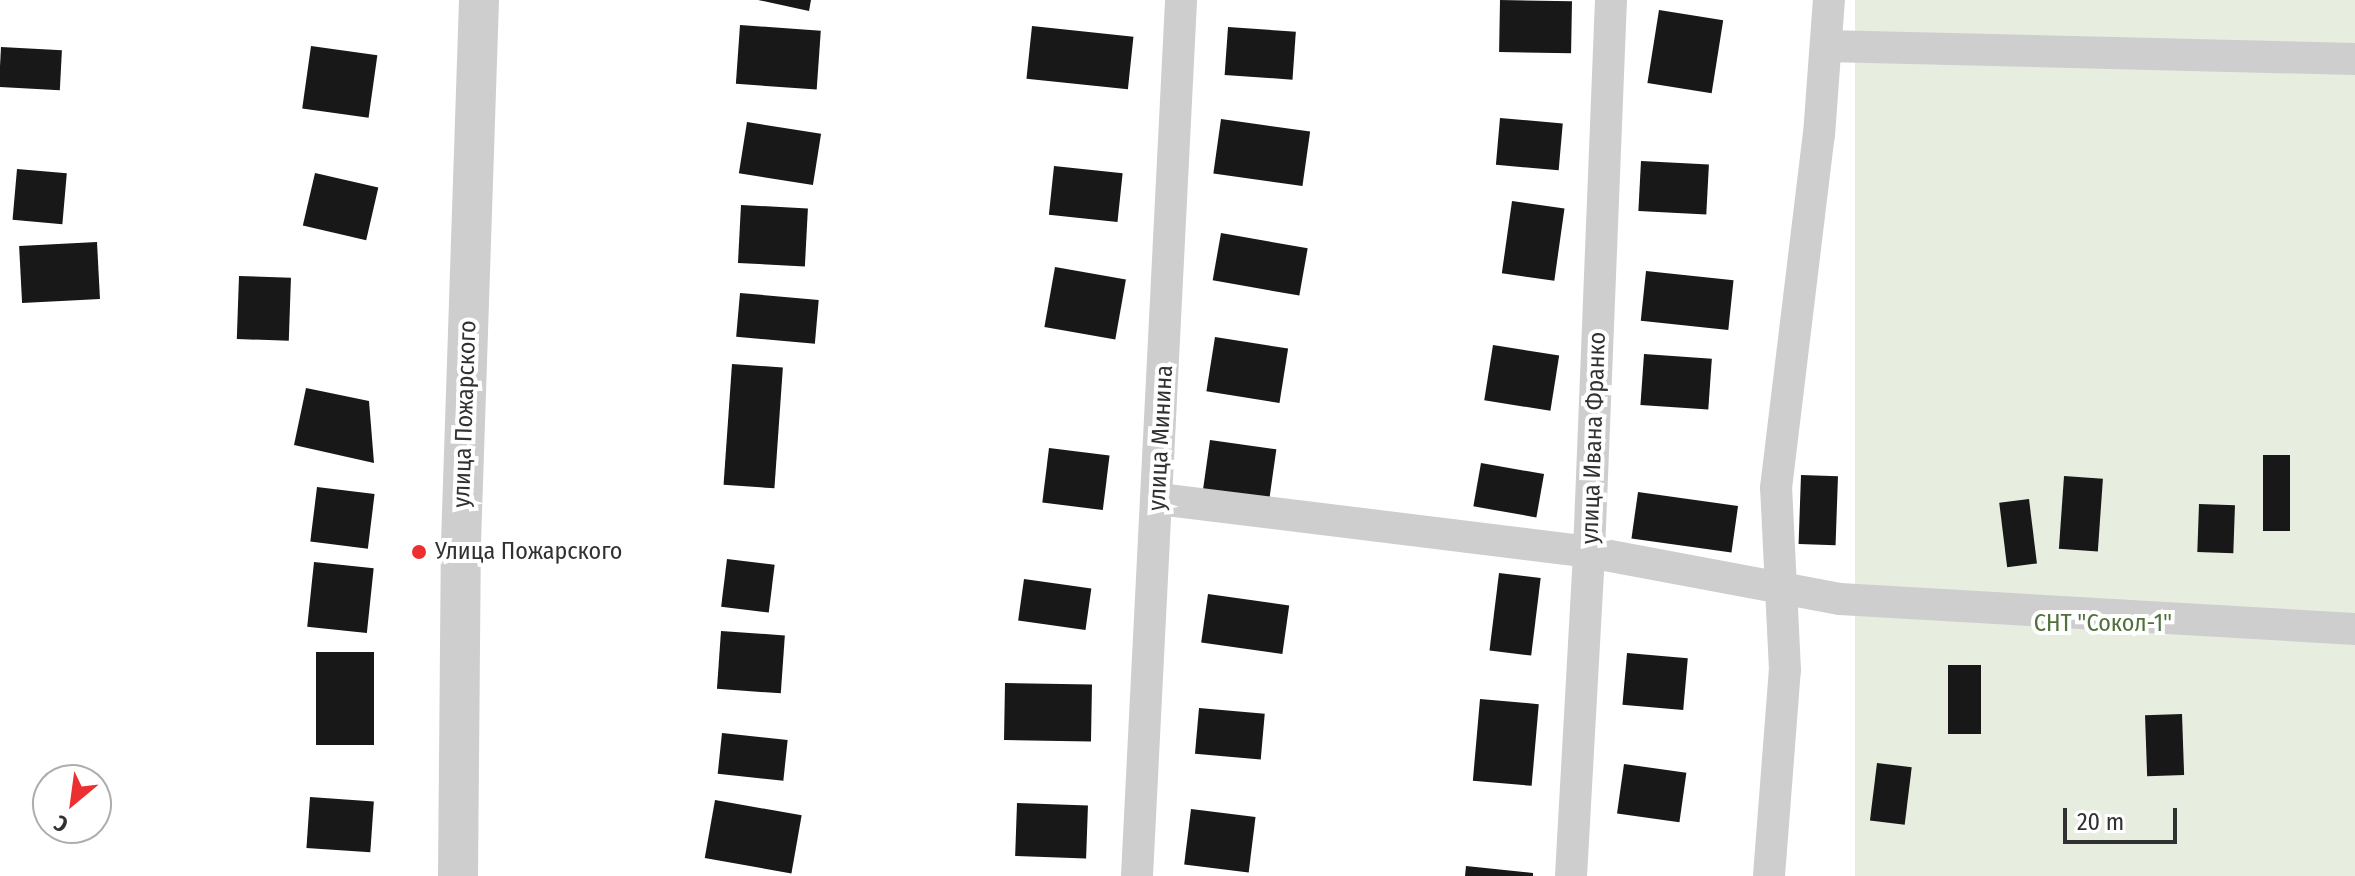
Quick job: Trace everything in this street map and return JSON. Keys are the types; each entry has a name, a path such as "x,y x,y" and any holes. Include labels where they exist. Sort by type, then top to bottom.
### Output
{"street":[{"name":"улица Пожарского","path":"458,876 461,543 479,0"},
{"name":"улица Минина","path":"1137,876 1159,499 1181,0"},
{"name":"улица Ивана Франко","path":"1571,876 1589,552 1611,0"},
{"path":"1769,876 1785,670 1776,488 1819,135 1829,0"},
{"path":"1826,46 2355,59"},
{"path":"1159,499 1589,552 1840,599 2355,629"}],"green space":[{"name":"СНТ \"Сокол-1\"","path":"1855,0 2355,0 2355,876 1855,876"}],"building":[{"path":"758,0 811,0 809,11"},
{"path":"1500,0 1572,1 1571,53 1499,52"},
{"path":"1659,10 1723,20 1712,93 1647,83"},
{"path":"740,25 821,31 817,90 736,84"},
{"path":"1032,26 1133,37 1128,89 1026,79"},
{"path":"1228,27 1296,32 1292,80 1225,75"},
{"path":"311,46 377,55 369,118 302,108"},
{"path":"1,47 62,50 60,90 0,87"},
{"path":"1500,118 1563,123 1559,170 1496,165"},
{"path":"1221,119 1310,132 1302,186 1213,173"},
{"path":"747,122 821,134 813,185 739,173"},
{"path":"1641,161 1709,165 1706,214 1638,211"},
{"path":"1054,166 1123,173 1118,222 1049,215"},
{"path":"17,169 67,173 62,224 13,220"},
{"path":"315,173 378,188 366,240 303,226"},
{"path":"1512,201 1564,208 1554,281 1502,273"},
{"path":"741,205 808,209 805,266 738,263"},
{"path":"1221,233 1308,248 1299,296 1213,280"},
{"path":"97,242 100,299 22,303 19,246"},
{"path":"1055,267 1126,280 1115,340 1044,327"},
{"path":"1646,271 1734,280 1728,330 1641,321"},
{"path":"239,276 291,278 289,341 237,339"},
{"path":"740,293 819,300 815,344 736,337"},
{"path":"1215,337 1288,349 1279,403 1206,391"},
{"path":"1493,345 1559,355 1550,411 1484,400"},
{"path":"1644,354 1712,359 1708,410 1640,405"},
{"path":"732,364 783,368 774,488 724,485"},
{"path":"306,388 369,401 374,463 294,445"},
{"path":"1210,440 1276,449 1269,499 1203,490"},
{"path":"1049,448 1110,455 1103,510 1042,503"},
{"path":"2263,455 2290,455 2290,531 2263,531"},
{"path":"1481,463 1544,474 1536,517 1473,506"},
{"path":"1801,475 1838,476 1836,545 1799,544"},
{"path":"2064,476 2103,479 2098,552 2059,549"},
{"path":"317,487 375,494 368,549 310,542"},
{"path":"1638,492 1738,506 1731,553 1631,539"},
{"path":"2029,499 2037,564 2007,567 1999,503"},
{"path":"2199,504 2235,505 2233,553 2197,552"},
{"path":"727,559 775,565 769,612 721,607"},
{"path":"314,562 374,568 367,633 307,627"},
{"path":"1499,573 1541,578 1531,656 1489,650"},
{"path":"1024,579 1091,588 1085,630 1018,621"},
{"path":"1208,594 1289,605 1282,654 1201,643"},
{"path":"721,631 785,635 781,693 717,689"},
{"path":"316,652 374,652 374,745 316,745"},
{"path":"1627,653 1688,658 1683,710 1622,705"},
{"path":"1948,665 1981,665 1981,734 1948,734"},
{"path":"1005,683 1092,685 1091,742 1004,740"},
{"path":"1480,699 1539,704 1532,786 1473,781"},
{"path":"1199,708 1265,714 1261,760 1195,754"},
{"path":"2182,714 2184,775 2147,776 2145,715"},
{"path":"722,733 788,740 783,781 718,774"},
{"path":"1877,763 1912,767 1905,825 1870,821"},
{"path":"1624,764 1686,773 1679,822 1617,814"},
{"path":"310,797 374,801 370,852 306,848"},
{"path":"715,800 802,815 791,873 705,858"},
{"path":"1017,803 1088,805 1086,858 1015,856"},
{"path":"1191,809 1256,817 1249,873 1184,865"},
{"path":"1466,866 1533,873 1533,876 1465,876"}],"place":[{"name":"Улица Пожарского","path":"419,552"}]}
